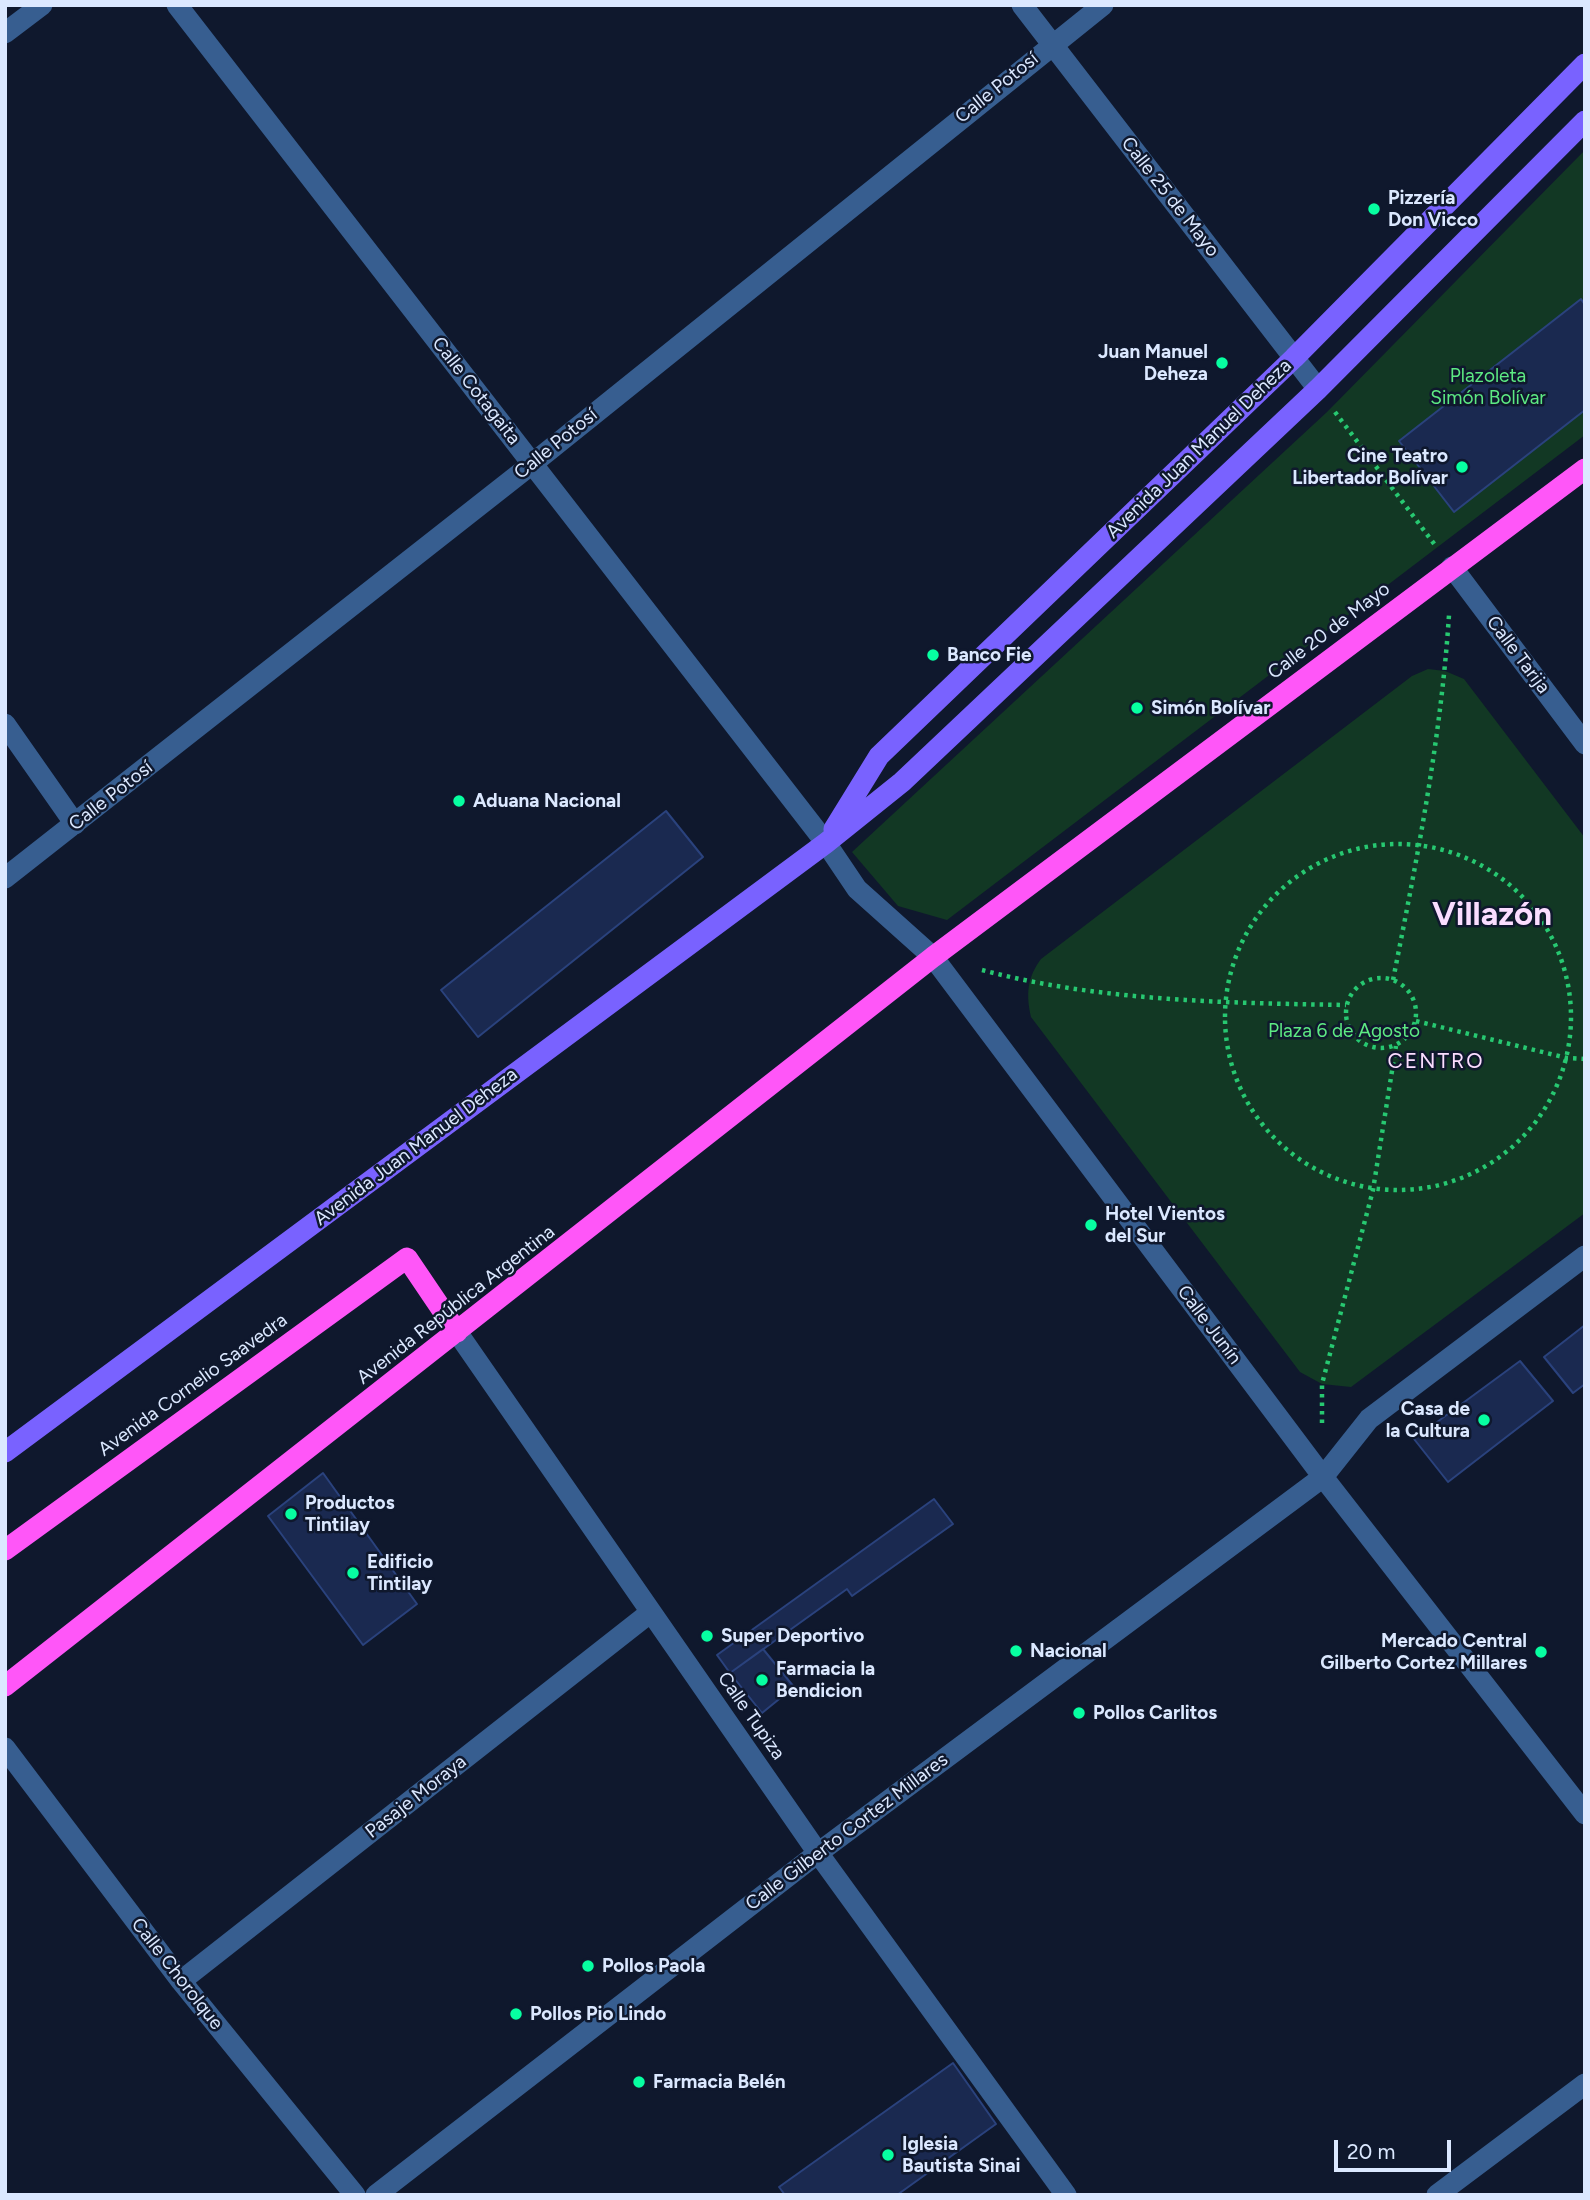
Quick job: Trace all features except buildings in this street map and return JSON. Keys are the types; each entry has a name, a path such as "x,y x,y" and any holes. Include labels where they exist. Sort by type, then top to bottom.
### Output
{"highway":[{"name":"Calle 20 de Mayo","path":"933,957 1585,468"},
{"name":"Avenida República Argentina","path":"5,1686 933,957"},
{"name":"Calle Tupiza","path":"407,1258 457,1332"},
{"name":"Avenida Cornelio Saavedra","path":"5,1550 407,1258"}],"main road":[{"name":"Avenida Juan Manuel Deheza","path":"826,843 879,757 1294,358 1585,64"},
{"name":"Avenida Juan Manuel Deheza","path":"5,1452 826,843 902,782 1318,389 1585,121"}],"street":[{"path":"5,33 42,5"},
{"name":"Calle Cotagaita","path":"177,5 826,843"},
{"name":"Calle 25 de Mayo","path":"1022,5 1318,389"},
{"name":"Calle Potosí","path":"5,878 532,464 1103,5"},
{"name":"Calle Tarija","path":"1452,567 1585,744"},
{"path":"5,724 75,824"},
{"name":"Calle Junín","path":"826,843 857,889 933,957 1323,1477 1585,1814"},
{"name":"Calle Gilberto Cortez Millares","path":"376,2195 818,1853 1323,1477 1369,1419 1585,1256"},
{"name":"Calle Tupiza","path":"457,1332 818,1853 1066,2195"},
{"name":"Pasaje Moraya","path":"181,1981 651,1612"},
{"name":"Calle Chorolque","path":"5,1748 181,1981 355,2195"},
{"path":"1437,2195 1585,2084"}],"path":[{"path":"1318,389 1452,567 1445,671 1420,844 1394,980"},
{"path":"1420,844 1476,861 1523,896 1530,905 1556,944 1572,1000 1567,1058 1552,1098 1535,1125 1496,1162 1458,1181 1426,1188 1373,1190 1323,1174 1280,1145 1247,1104 1228,1055 1224,1003 1237,948 1267,901 1311,865 1364,846 1420,844"},
{"path":"933,957 1029,983 1224,1003 1346,1005"},
{"path":"1382,977 1394,980 1410,992 1417,1012 1416,1021 1409,1037 1396,1046 1373,1048 1354,1037 1346,1016 1346,1005 1359,985 1382,977"},
{"path":"1416,1021 1567,1058 1585,1059"},
{"path":"1323,1477 1322,1384 1373,1190 1396,1046"}],"green space":[{"name":"Plazoleta Simón Bolívar","path":"1585,150 1585,435 947,920 898,906 852,852 1327,412"},
{"name":"Plaza 6 de Agosto","path":"1428,669 1445,671 1464,679 1585,838 1585,1213 1351,1387 1322,1384 1300,1372 1031,1017 1029,986 1041,959 1412,676"}],"place":[{"name":"Pizzería Don Vicco","path":"1374,209"},
{"name":"Juan Manuel Deheza","path":"1222,363"},
{"name":"Cine Teatro Libertador Bolívar","path":"1462,467"},
{"name":"Banco Fie","path":"933,655"},
{"name":"Simón Bolívar","path":"1137,708"},
{"name":"Aduana Nacional","path":"459,801"},
{"name":"Hotel Vientos del Sur","path":"1091,1225"},
{"name":"Casa de la Cultura","path":"1484,1420"},
{"name":"Productos Tintilay","path":"291,1514"},
{"name":"Edificio Tintilay","path":"353,1573"},
{"name":"Super Deportivo","path":"707,1636"},
{"name":"Nacional","path":"1016,1651"},
{"name":"Mercado Central Gilberto Cortez Millares","path":"1541,1652"},
{"name":"Farmacia la Bendicion","path":"762,1680"},
{"name":"Pollos Carlitos","path":"1079,1713"},
{"name":"Pollos Paola","path":"588,1966"},
{"name":"Pollos Pio Lindo","path":"516,2014"},
{"name":"Farmacia Belén","path":"639,2082"},
{"name":"Iglesia Bautista Sinai","path":"888,2155"}],"district":[{"name":"Villazón","path":"1492,915"},
{"name":"CENTRO","path":"1436,1062"}]}
